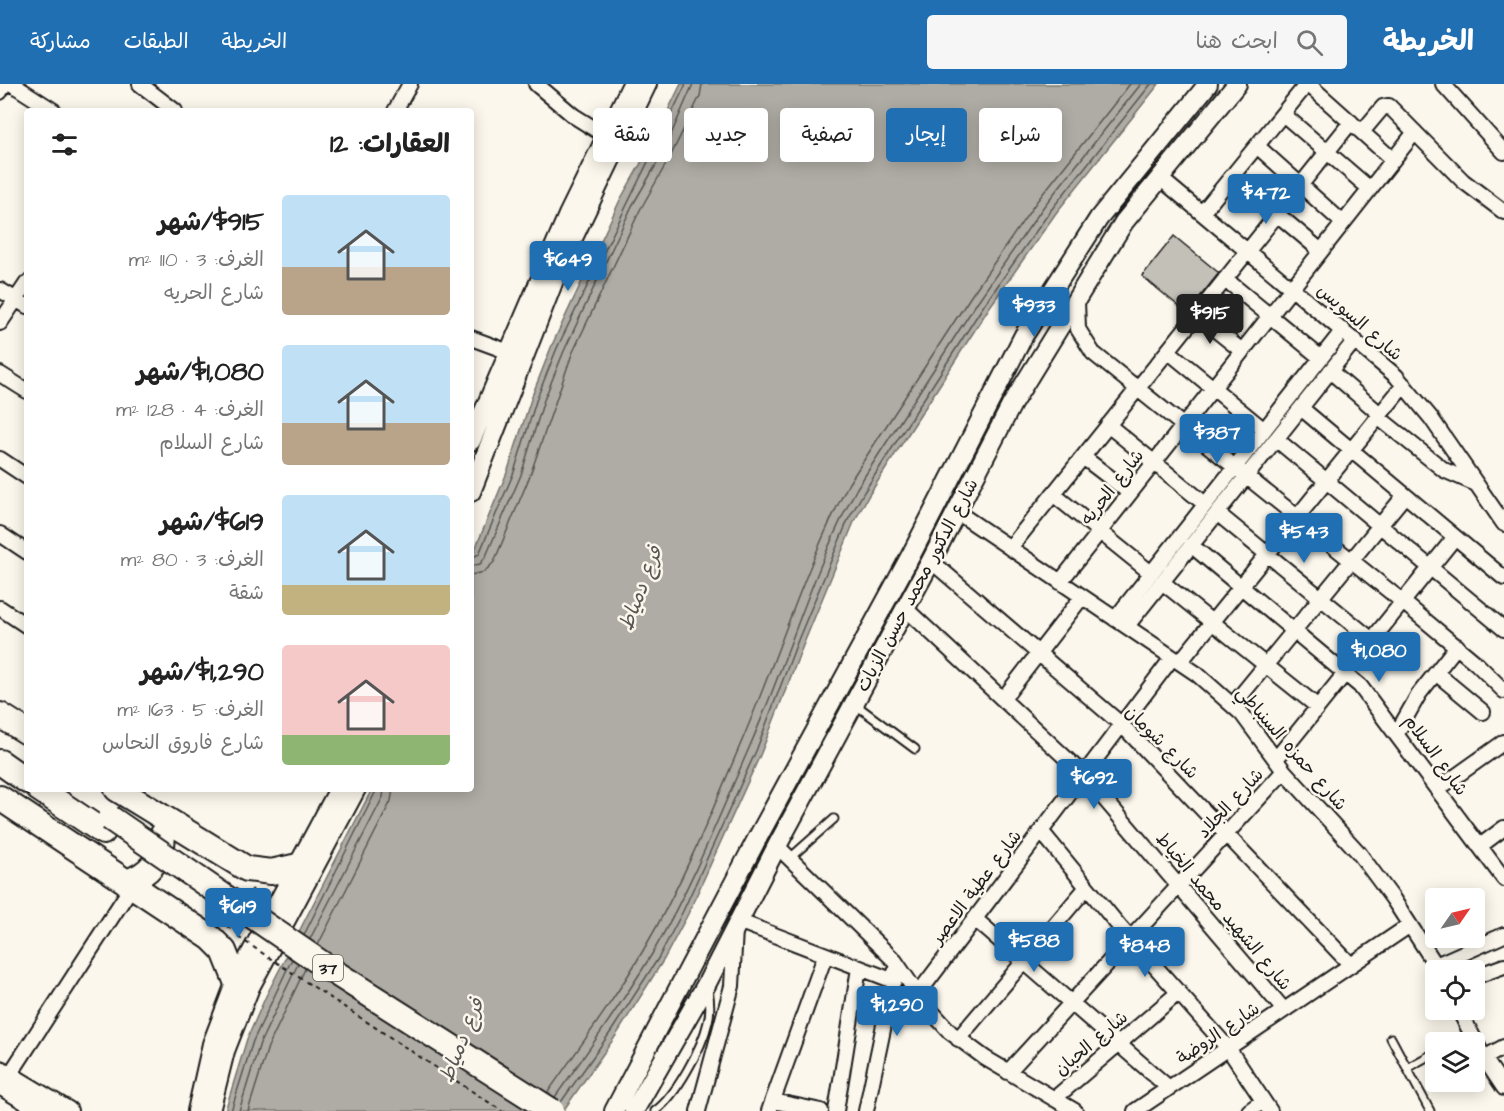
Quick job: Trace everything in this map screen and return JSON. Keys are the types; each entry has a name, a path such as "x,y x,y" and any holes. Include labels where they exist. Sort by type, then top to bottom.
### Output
{"highway":[{"path":"0,715 24,730"},
{"path":"0,745 24,761"},
{"path":"0,762 24,779"},
{"name":"37","path":"45,792 106,825 552,1111"},
{"name":"37","path":"69,792 106,825 236,919 376,1017 522,1111"},
{"path":"122,792 247,869 272,872 298,866"},
{"path":"0,798 218,944 229,959 236,981"},
{"path":"129,884 145,873 159,856 163,835 157,814"}],"street":[{"path":"0,92 4,84"},
{"path":"12,84 49,108"},
{"path":"140,84 171,108"},
{"path":"397,108 410,84"},
{"path":"536,84 574,116 593,128"},
{"path":"620,108 632,84"},
{"path":"474,484 553,281 647,84"},
{"name":"شارع الدكتور محمد حسن الزيات","path":"614,1111 1036,315 1106,209 1208,84"},
{"name":"شارع الدكتور محمد حسن الزيات","path":"634,1111 706,985 736,925 783,852 854,704 1012,404 1038,366 1113,238 1237,84"},
{"path":"1202,213 1308,84 1393,160"},
{"path":"1443,84 1504,152"},
{"path":"1010,548 1327,152 1356,127 1386,106 1415,132 1462,181 1504,212"},
{"path":"1283,114 1370,189"},
{"name":"شارع الحريه","path":"1060,582 1415,132"},
{"path":"1257,146 1343,223"},
{"path":"474,434 594,162"},
{"path":"1233,176 1321,251"},
{"name":"شارع السويس","path":"1160,178 1355,340 1404,385 1431,418 1504,524"},
{"path":"1225,279 1321,358"},
{"path":"0,290 21,303 0,323"},
{"path":"1078,295 1076,318 1086,344 1137,389 1457,646 1504,691"},
{"path":"1036,315 1044,328 1059,328"},
{"path":"1197,315 1242,351"},
{"path":"1157,577 1191,545 1235,467 1343,330"},
{"path":"474,339 509,352"},
{"path":"1121,623 1211,509 1246,476 1355,340"},
{"path":"1168,351 1264,430"},
{"path":"1013,356 1028,355 1038,366"},
{"path":"1330,371 1379,416 1444,470 1474,483"},
{"path":"0,374 24,389"},
{"name":"شارع عطية الاعصر","path":"918,994 1122,725 1176,660 1212,622 1404,385"},
{"path":"1301,408 1504,578"},
{"path":"1108,425 1372,640"},
{"path":"1276,440 1504,628"},
{"path":"1083,457 1130,493"},
{"path":"0,459 24,475"},
{"path":"1053,494 1318,707"},
{"path":"1233,705 1405,495"},
{"name":"شارع حمزه السنباطي","path":"957,512 1176,660 1233,705 1280,765 1359,853 1432,960"},
{"path":"0,534 24,550"},
{"name":"شارع الجلاد","path":"1008,1072 1226,834 1280,765 1318,707 1455,537"},
{"name":"شارع السلام","path":"1191,545 1346,672 1370,696 1504,879"},
{"name":"شارع شومان","path":"931,561 1122,725 1351,965"},
{"path":"1003,699 1083,597"},
{"path":"0,608 24,624"},
{"name":"شارع الشهيد محمد الخياط","path":"906,609 1084,775 1284,1010"},
{"path":"1397,733 1415,700 1457,646"},
{"path":"1436,673 1483,712"},
{"path":"1438,789 1504,742"},
{"path":"197,1111 212,1044 236,981 337,792"},
{"path":"210,1111 225,1051 250,987 354,792"},
{"path":"1480,846 1504,828"},
{"path":"1041,831 1131,939 1228,1048 1267,1106 1249,1111"},
{"path":"783,852 895,961 936,1018 958,1039 1008,1072 1075,1111"},
{"path":"3,1077 129,884"},
{"path":"958,1039 1087,887"},
{"path":"975,919 1169,1088"},
{"path":"698,1111 732,986 736,925 894,981"},
{"name":"شارع الروضة","path":"1135,1111 1410,925"},
{"path":"1453,960 1504,935"},
{"path":"821,1111 771,1106 825,956"},
{"path":"866,1111 894,981 895,961"},
{"path":"1485,973 1504,966"},
{"path":"836,1111 859,968"},
{"name":"شارع الحبان","path":"1054,1099 1179,992"},
{"path":"1485,1057 1504,1047"},
{"path":"1485,1060 1504,1088"},
{"path":"3,1077 43,1111"},
{"path":"3,1077 68,1111"}],"lane":[{"path":"854,704 915,749"},
{"path":"783,852 834,819"},
{"path":"655,1111 674,1092 705,1033 710,1007 706,985"},
{"path":"1391,1038 1430,1111"},
{"path":"1407,1068 1425,1058"}],"path":[{"path":"254,887 264,894"},
{"path":"228,926 238,932"},
{"path":"237,937 502,1111"}],"water":[{"name":"فرع دمياط","path":"681,84 1159,84 1056,213 989,308 869,495 854,522 761,753 688,914 664,959 617,1034 563,1111 225,1111 247,1039 266,996 370,792 474,792 474,552 508,470 532,396 552,345 620,200 642,162 672,162 672,108 669,108"}],"building":[{"path":"1174,236 1219,273 1187,313 1142,276"}]}
